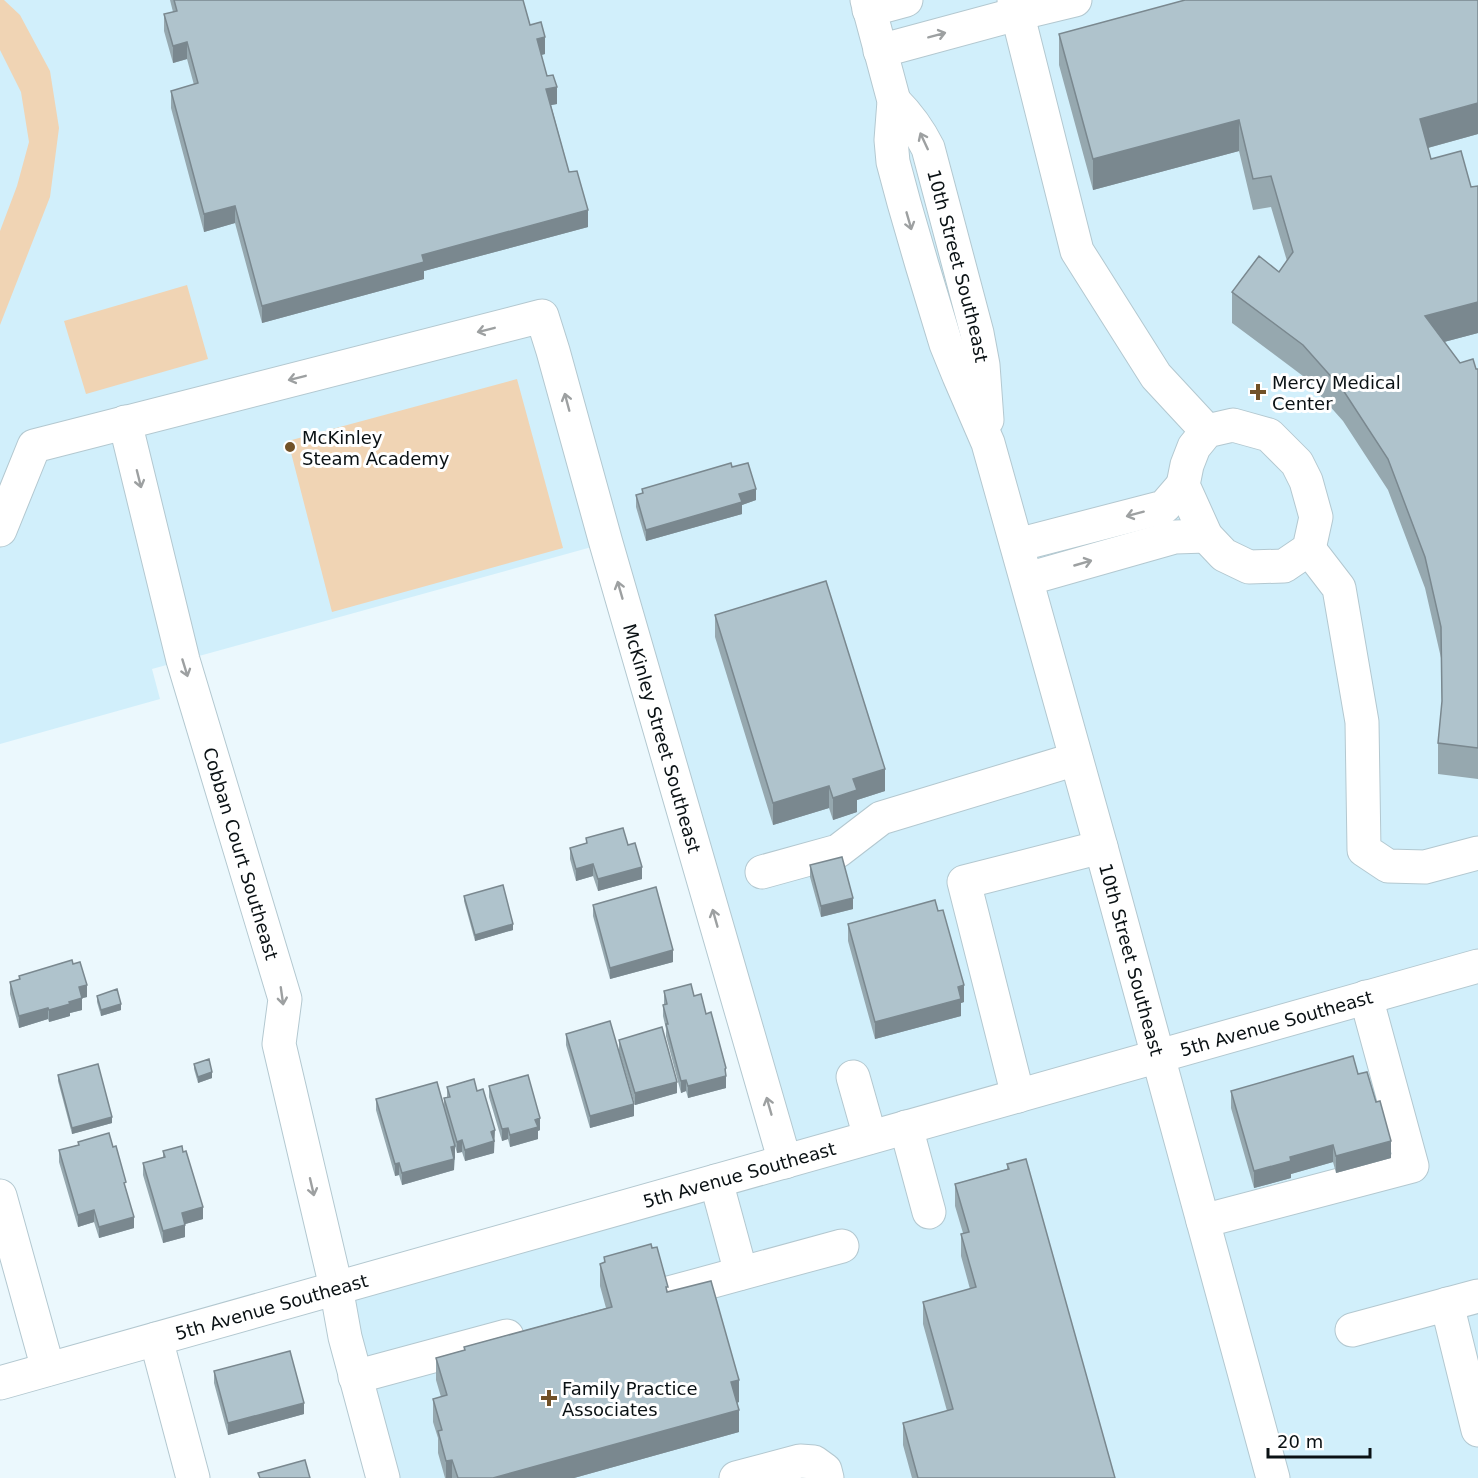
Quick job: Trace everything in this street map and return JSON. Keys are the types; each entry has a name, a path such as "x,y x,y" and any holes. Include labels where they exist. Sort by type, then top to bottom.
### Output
{"street":[{"path":"868,5 906,0"},
{"path":"880,51 1015,7 1075,0"},
{"name":"10th Street Southeast","path":"868,5 894,101 891,140 893,162 904,203 946,344 988,443 1273,1478"},
{"path":"1015,7 1077,250 1156,376 1208,431"},
{"name":"McKinley Street Southeast","path":"125,422 542,316 785,1162"},
{"path":"0,530 34,446 125,422"},
{"name":"Cobban Court Southeast","path":"125,422 183,660 285,999 279,1044 336,1287 345,1337 383,1478"},
{"path":"1017,545 1164,507 1183,485 1194,447 1208,431 1233,425 1269,435 1297,463 1306,482 1316,517 1309,549 1284,566 1250,567 1224,555 1206,536 1183,485"},
{"path":"1027,579 1175,537 1206,536"},
{"path":"1309,549 1339,588 1362,722 1364,850 1388,866 1425,867 1478,853"},
{"path":"762,872 838,851 881,818 1076,759"},
{"path":"1018,1095 964,882 1101,847"},
{"name":"5th Avenue Southeast","path":"0,1383 1478,966"},
{"path":"1203,1221 1412,1166 1366,997"},
{"path":"853,1077 870,1137"},
{"path":"906,1127 929,1212"},
{"path":"716,1181 741,1273"},
{"path":"0,1196 48,1370"},
{"path":"664,1294 842,1246"},
{"path":"1352,1330 1478,1296"},
{"path":"1447,1304 1478,1430"},
{"path":"355,1377 538,1328"},
{"path":"156,1339 193,1478"},
{"path":"736,1478 800,1461 814,1462 825,1470 827,1478"}],"shaded area":[{"path":"0,0 867,0 880,51 925,198 871,0 1478,0 1478,1478 390,1478 338,1286 785,1162 606,543 152,669 160,699 0,744"},
{"path":"0,0 4,0 20,15 50,71 59,128 50,197 0,325 0,231 17,186 29,142 21,92 0,50"},
{"path":"187,285 208,359 86,394 64,321"},
{"path":"517,379 563,548 332,612 288,441"}],"building":[{"path":"174,0 523,0 530,25 541,22 545,37 537,39 547,76 553,75 557,87 546,89 569,172 577,171 588,210 422,255 424,262 262,306 235,206 204,214 171,91 198,83 187,42 173,46 164,14 177,11"},
{"path":"1185,0 1478,0 1478,103 1420,119 1431,159 1461,151 1471,187 1478,186 1478,302 1425,316 1460,363 1473,359 1478,369 1478,748 1438,743 1442,701 1441,627 1425,557 1388,459 1343,390 1303,345 1232,292 1259,256 1279,272 1293,252 1271,176 1253,179 1239,120 1093,159 1059,34"},
{"path":"731,463 732,467 748,463 756,489 739,494 742,502 646,530 636,495 643,493 642,489"},
{"path":"826,581 885,769 853,779 857,790 833,798 829,786 773,803 715,615"},
{"path":"623,828 628,845 635,843 642,867 598,879 593,864 576,869 570,848 587,843 586,838"},
{"path":"842,857 853,898 821,906 810,865"},
{"path":"503,885 513,924 475,935 464,896"},
{"path":"656,887 673,950 610,968 593,905"},
{"path":"935,900 938,911 943,910 964,985 958,987 961,999 875,1022 848,924"},
{"path":"72,960 73,964 80,962 87,985 79,987 82,998 49,1010 48,1008 19,1016 10,982 20,979 19,976"},
{"path":"691,984 694,996 701,994 706,1014 711,1012 726,1068 726,1076 688,1086 686,1080 681,1081 663,1005 667,1004 664,991"},
{"path":"117,989 121,1004 101,1010 97,996"},
{"path":"610,1021 634,1104 590,1116 566,1034"},
{"path":"662,1027 677,1082 635,1093 619,1040"},
{"path":"1353,1056 1358,1074 1367,1072 1376,1102 1380,1101 1391,1141 1336,1156 1333,1145 1290,1157 1291,1161 1254,1171 1231,1091"},
{"path":"209,1059 212,1072 198,1077 194,1064"},
{"path":"98,1064 112,1117 72,1128 58,1075"},
{"path":"528,1075 540,1118 535,1120 538,1127 510,1135 508,1128 502,1129 489,1086"},
{"path":"474,1079 477,1091 483,1089 495,1130 491,1132 494,1141 465,1150 462,1140 457,1142 444,1098 450,1097 447,1087"},
{"path":"437,1082 455,1146 451,1147 454,1159 402,1173 399,1163 395,1164 376,1099"},
{"path":"109,1133 113,1147 116,1146 134,1217 99,1227 94,1210 78,1215 59,1150"},
{"path":"182,1146 183,1152 186,1151 203,1207 182,1213 185,1225 163,1231 143,1163 165,1157 163,1151"},
{"path":"1026,1159 1115,1478 918,1478 903,1423 953,1409 923,1302 976,1287 961,1234 969,1232 955,1184 1009,1169 1007,1164"},
{"path":"651,1244 652,1248 657,1247 668,1287 666,1287 667,1292 711,1281 739,1380 731,1382 739,1410 493,1478 458,1478 452,1460 446,1461 438,1431 442,1430 433,1399 447,1395 436,1358 465,1350 464,1347 612,1307 600,1264 605,1262 604,1257"},
{"path":"290,1351 304,1403 228,1423 214,1371"},
{"path":"305,1460 310,1478 260,1478 258,1473"}],"place":[{"name":"Mercy Medical Center","path":"1258,392"},
{"name":"McKinley Steam Academy","path":"290,447"},
{"name":"Family Practice Associates","path":"549,1398"}]}
